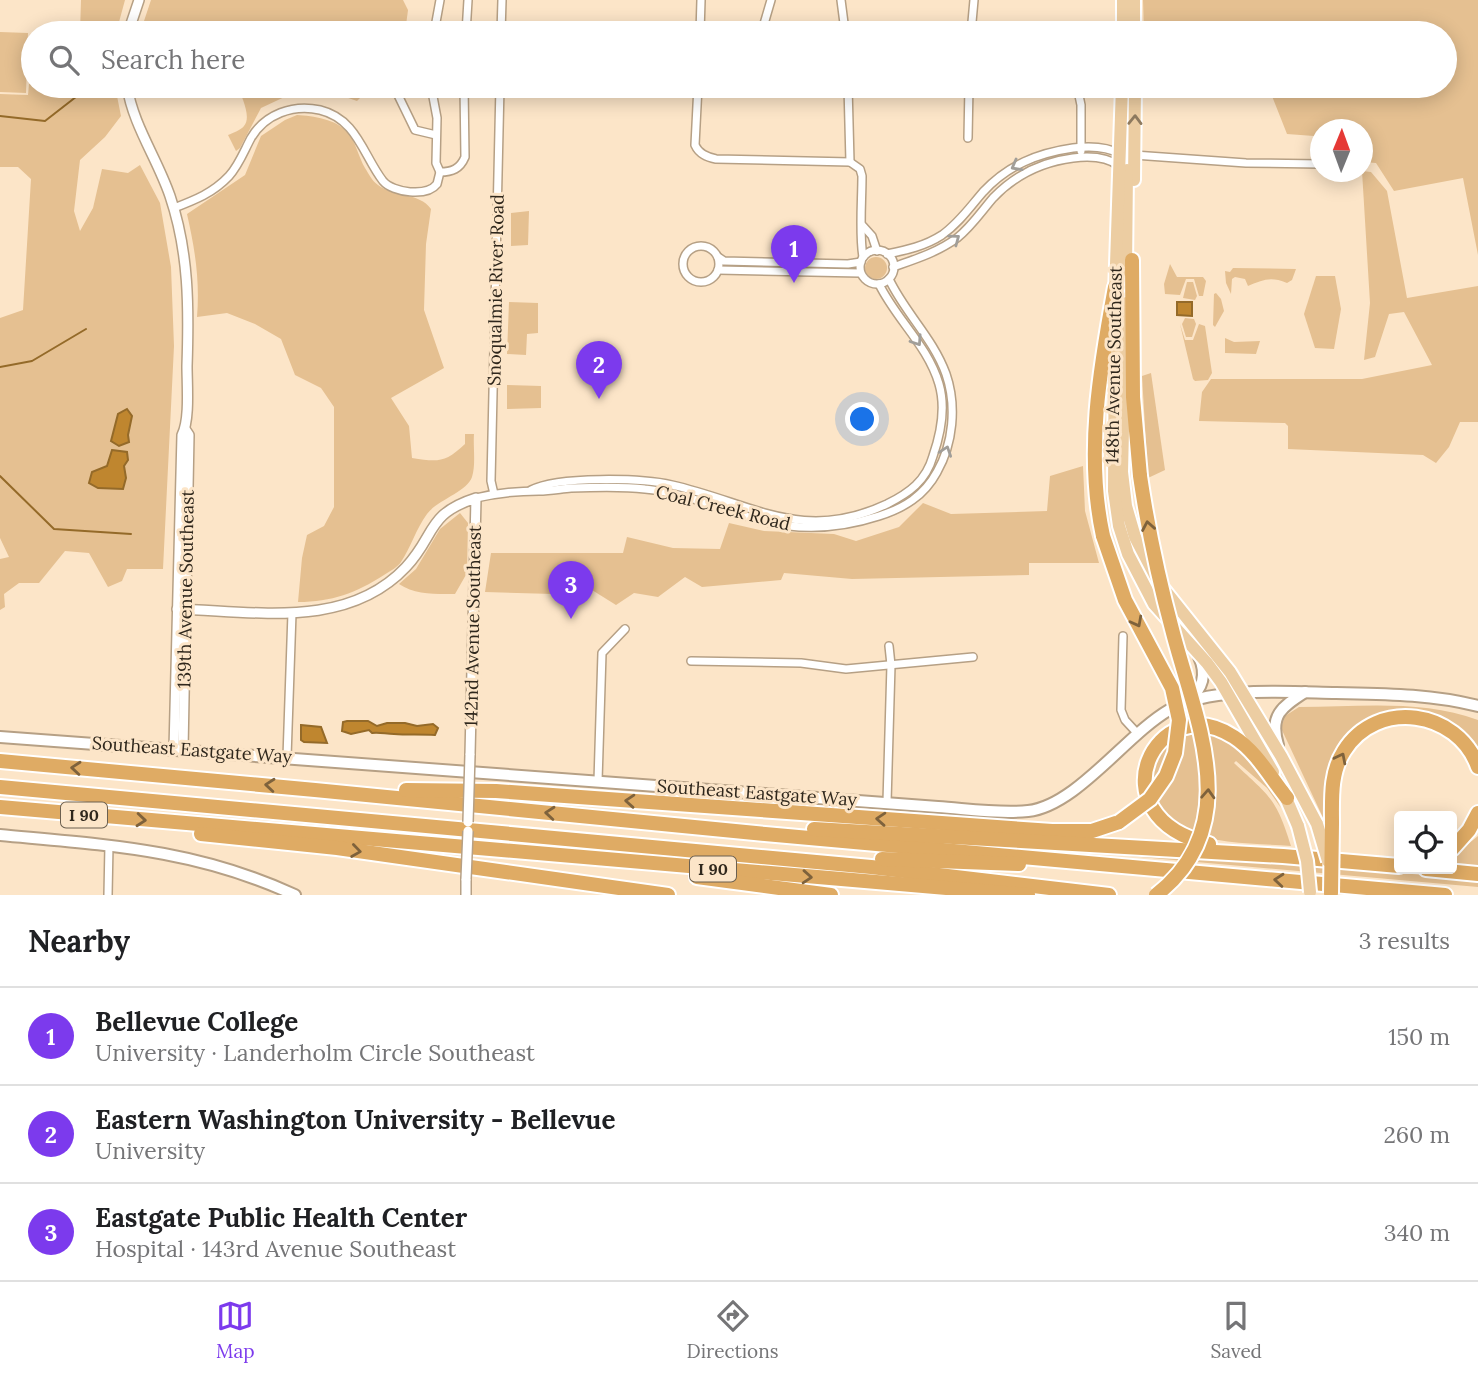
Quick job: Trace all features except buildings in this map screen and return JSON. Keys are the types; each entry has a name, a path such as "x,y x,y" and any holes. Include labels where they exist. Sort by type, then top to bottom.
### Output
{"highway":[{"path":"1132,260 1133,397 1140,476 1158,575 1206,752 1209,783 1208,807 1196,844 1176,876 1156,895"},
{"path":"315,790 496,791 1052,831 1091,831 1119,822 1150,799 1166,776 1175,753 1179,720 1172,688 1125,600 1103,536 1096,487 1096,433 1104,345 1121,291"},
{"path":"1331,894 1325,824 1337,764 1354,738 1378,722 1415,716 1444,726 1467,745 1478,767"},
{"path":"1214,845 1186,837 1174,830 1156,814 1147,800 1144,779 1149,757 1155,747 1172,732 1193,726 1209,726 1237,738 1249,748 1287,798"},
{"name":"I 90","path":"0,761 1445,895"},
{"path":"0,780 468,827 852,858 998,864 1062,860"},
{"path":"0,787 411,821"},
{"name":"I 90","path":"0,807 1028,895"},
{"path":"1457,844 1478,813"},
{"path":"168,822 197,834 337,848 668,895"},
{"path":"765,834 802,828 1394,865"},
{"path":"491,829 871,867 1109,895"},
{"path":"1457,848 1466,843 1478,829"},
{"path":"997,838 1152,839 1283,856"},
{"path":"397,841 831,895"},
{"path":"1457,872 1478,874"}],"main road":[{"path":"1123,0 1123,21"},
{"path":"1134,21 1135,0"},
{"name":"148th Avenue Southeast","path":"1122,98 1123,490 1135,537 1152,573 1176,607 1218,656 1235,694"},
{"name":"148th Avenue Southeast","path":"1135,98 1132,260 1121,291 1114,491 1123,541 1136,573 1154,604 1235,694"},
{"path":"1186,703 1201,688 1204,675 1201,660 1192,646"},
{"path":"1281,756 1274,733 1276,717 1284,706 1305,692"},
{"name":"Southeast Eastgate Way","path":"0,737 1007,811 1040,808 1067,794 1137,733 1170,710 1186,703 1235,694 1305,692 1432,697 1478,706"},
{"path":"1235,694 1281,756 1325,824"},
{"path":"1235,694 1287,798 1298,826 1307,861 1310,895"},
{"path":"0,835 173,854 207,862 295,895"}],"street":[{"path":"132,21 139,0"},
{"path":"436,21 440,0"},
{"path":"467,21 468,0"},
{"path":"501,21 502,0"},
{"path":"700,21 701,0"},
{"path":"765,21 771,0"},
{"path":"841,0 844,21"},
{"path":"972,21 974,0"},
{"name":"139th Avenue Southeast","path":"130,98 137,122 174,208 185,258 188,288 185,429 189,435 178,749"},
{"path":"399,98 415,130 436,135"},
{"path":"174,208 203,197 222,182 235,167 258,128 279,112 288,110 316,110 340,119 354,132 390,187 427,191 437,184 440,172 436,163 438,118 434,98"},
{"path":"440,172 452,172 462,165 465,157 464,98"},
{"name":"Snoqualmie River Road","path":"494,494 491,469 500,98"},
{"path":"697,98 695,140 701,153 716,159 850,162 860,169 863,226 860,239 860,272 868,282 879,284 889,279 893,267 887,254"},
{"path":"848,98 850,162"},
{"path":"968,138 969,98"},
{"path":"1080,98 1081,157"},
{"path":"718,257 718,270 709,280 699,282 686,274 683,264 688,252 699,246 712,250 724,261 848,264 877,251 887,254 921,246 942,235 985,190 1011,168 1036,156 1081,147 1111,149 1120,160"},
{"path":"893,267 947,245 964,232 1002,190 1023,173 1050,162 1081,157 1120,160 1134,154 1246,163 1310,164"},
{"path":"863,226 872,236 877,251"},
{"path":"718,270 860,272"},
{"name":"Coal Creek Road","path":"476,498 531,490 651,489 696,499 765,522 798,526 859,522 904,506 923,491 941,465 950,442 951,412 946,375 937,354 889,279"},
{"name":"Coal Creek Road","path":"531,490 538,486 572,480 661,483 767,515 807,520 859,516 911,491 926,473 936,450 942,418 941,392 926,355 879,284"},
{"path":"181,609 292,613 336,608 374,593 407,566 444,512 459,503 476,498"},
{"name":"142nd Avenue Southeast","path":"466,895 476,498"},
{"path":"287,757 292,613"},
{"path":"598,781 602,653 625,629"},
{"path":"1123,636 1121,710 1125,720 1137,733"},
{"path":"887,802 891,665 889,646"},
{"path":"691,661 801,663 846,669 973,657"},
{"path":"108,895 109,845"}],"shaded area":[{"path":"81,0 125,0 119,21 80,21"},
{"path":"151,0 403,0 408,10 407,21 144,21"},
{"path":"1143,0 1478,0 1478,255 1463,178 1394,191 1376,163 1373,163 1373,119 1310,119 1310,136 1287,134 1273,98 1457,98 1457,21 1144,21"},
{"path":"0,32 21,33 21,93 0,92"},
{"path":"0,94 21,95 21,98 117,98 121,116 105,137 80,160 74,211 80,231 93,208 102,169 128,173 140,165 160,203 171,267 174,346 163,569 127,569 122,581 108,587 89,553 65,551 39,583 19,583 4,594 5,607 0,610 0,559 9,557 0,538 0,318 23,310 31,179 18,167 0,167"},
{"path":"242,98 282,98 261,108 236,151 228,135 243,127 246,122"},
{"path":"297,115 338,124 350,136 365,168 376,183 392,192 420,200 431,209 426,244 424,310 444,368 391,398 409,426 412,458 441,460 465,444 465,434 474,434 472,477 458,492 427,514 398,566 343,595 298,602 307,535 324,526 334,507 334,407 321,388 295,375 281,339 255,324 227,313 197,317 196,265 187,214 245,175 261,136"},
{"path":"1373,174 1387,191 1407,298 1478,286 1478,422 1460,422 1449,447 1436,463 1423,455 1288,449 1288,426 1285,423 1199,421 1202,392 1211,379 1362,379 1432,365 1404,312 1389,314 1375,357 1364,360 1370,303 1363,182 1373,182"},
{"path":"529,211 528,245 511,246 511,213"},
{"path":"876,257 884,260 887,268 884,276 876,279 868,276 865,268 868,260"},
{"path":"1170,264 1177,277 1203,277 1206,281 1203,296 1199,296 1194,279 1186,279 1180,295 1165,294 1164,284"},
{"path":"1233,268 1296,269 1292,280 1287,283 1267,280 1248,286 1245,279 1235,277 1232,279 1231,294 1225,271 1230,272"},
{"path":"1316,276 1335,276 1341,309 1334,349 1315,348 1304,314"},
{"path":"1187,282 1193,282 1197,296 1195,300 1183,298"},
{"path":"1216,293 1221,299 1224,311 1215,327 1213,325"},
{"path":"509,302 538,303 538,333 527,334 526,355 507,354"},
{"path":"1177,302 1192,302 1192,316 1177,315"},
{"path":"1185,318 1194,319 1196,324 1192,337 1186,337 1182,324"},
{"path":"1180,324 1185,340 1193,340 1199,324 1205,326 1212,373 1208,380 1193,379"},
{"path":"1225,338 1234,342 1260,341 1256,354 1225,353"},
{"path":"1151,373 1165,470 1148,478 1142,376"},
{"path":"507,385 541,386 541,408 507,409"},
{"path":"127,409 132,416 129,442 119,446 111,441 118,414"},
{"path":"112,450 127,452 123,489 98,488 89,483 92,472 107,466"},
{"path":"1083,466 1085,511 1099,563 1029,563 1029,575 852,579 784,573 781,580 702,587 685,577 658,597 634,593 616,605 576,580 553,594 485,592 491,553 623,553 627,537 673,548 720,549 729,523 764,531 834,534 856,541 899,527 923,503 951,514 1047,511 1050,476"},
{"path":"460,513 468,523 467,573 455,594 418,592 399,584 416,569 440,529"},
{"path":"1390,706 1457,713 1478,720 1478,755 1427,714 1354,731 1326,824 1281,728 1285,716 1299,707"},
{"path":"368,721 377,726 387,723 417,726 433,724 438,728 435,735 372,733 369,730 351,734 342,731 343,722"},
{"path":"301,725 321,727 327,743 301,740"},
{"path":"1206,730 1238,745 1265,777 1281,808 1267,788 1236,761 1234,763 1270,798 1281,817 1291,846 1237,842 1198,835 1185,830 1164,814 1157,803 1151,780 1158,756 1174,739"},
{"path":"1478,836 1478,868 1457,866 1457,853"},
{"path":"1073,851 1258,860 1478,880 1478,887"}],"waterway":[{"path":"0,116 45,121 75,98"},
{"path":"0,367 32,361 86,329"},
{"path":"0,476 54,529 131,534"}],"place":[{"name":"Bellevue College","path":"794,283"},
{"name":"Eastern Washington University - Bellevue","path":"599,399"},
{"name":"Eastgate Public Health Center","path":"571,619"}]}
